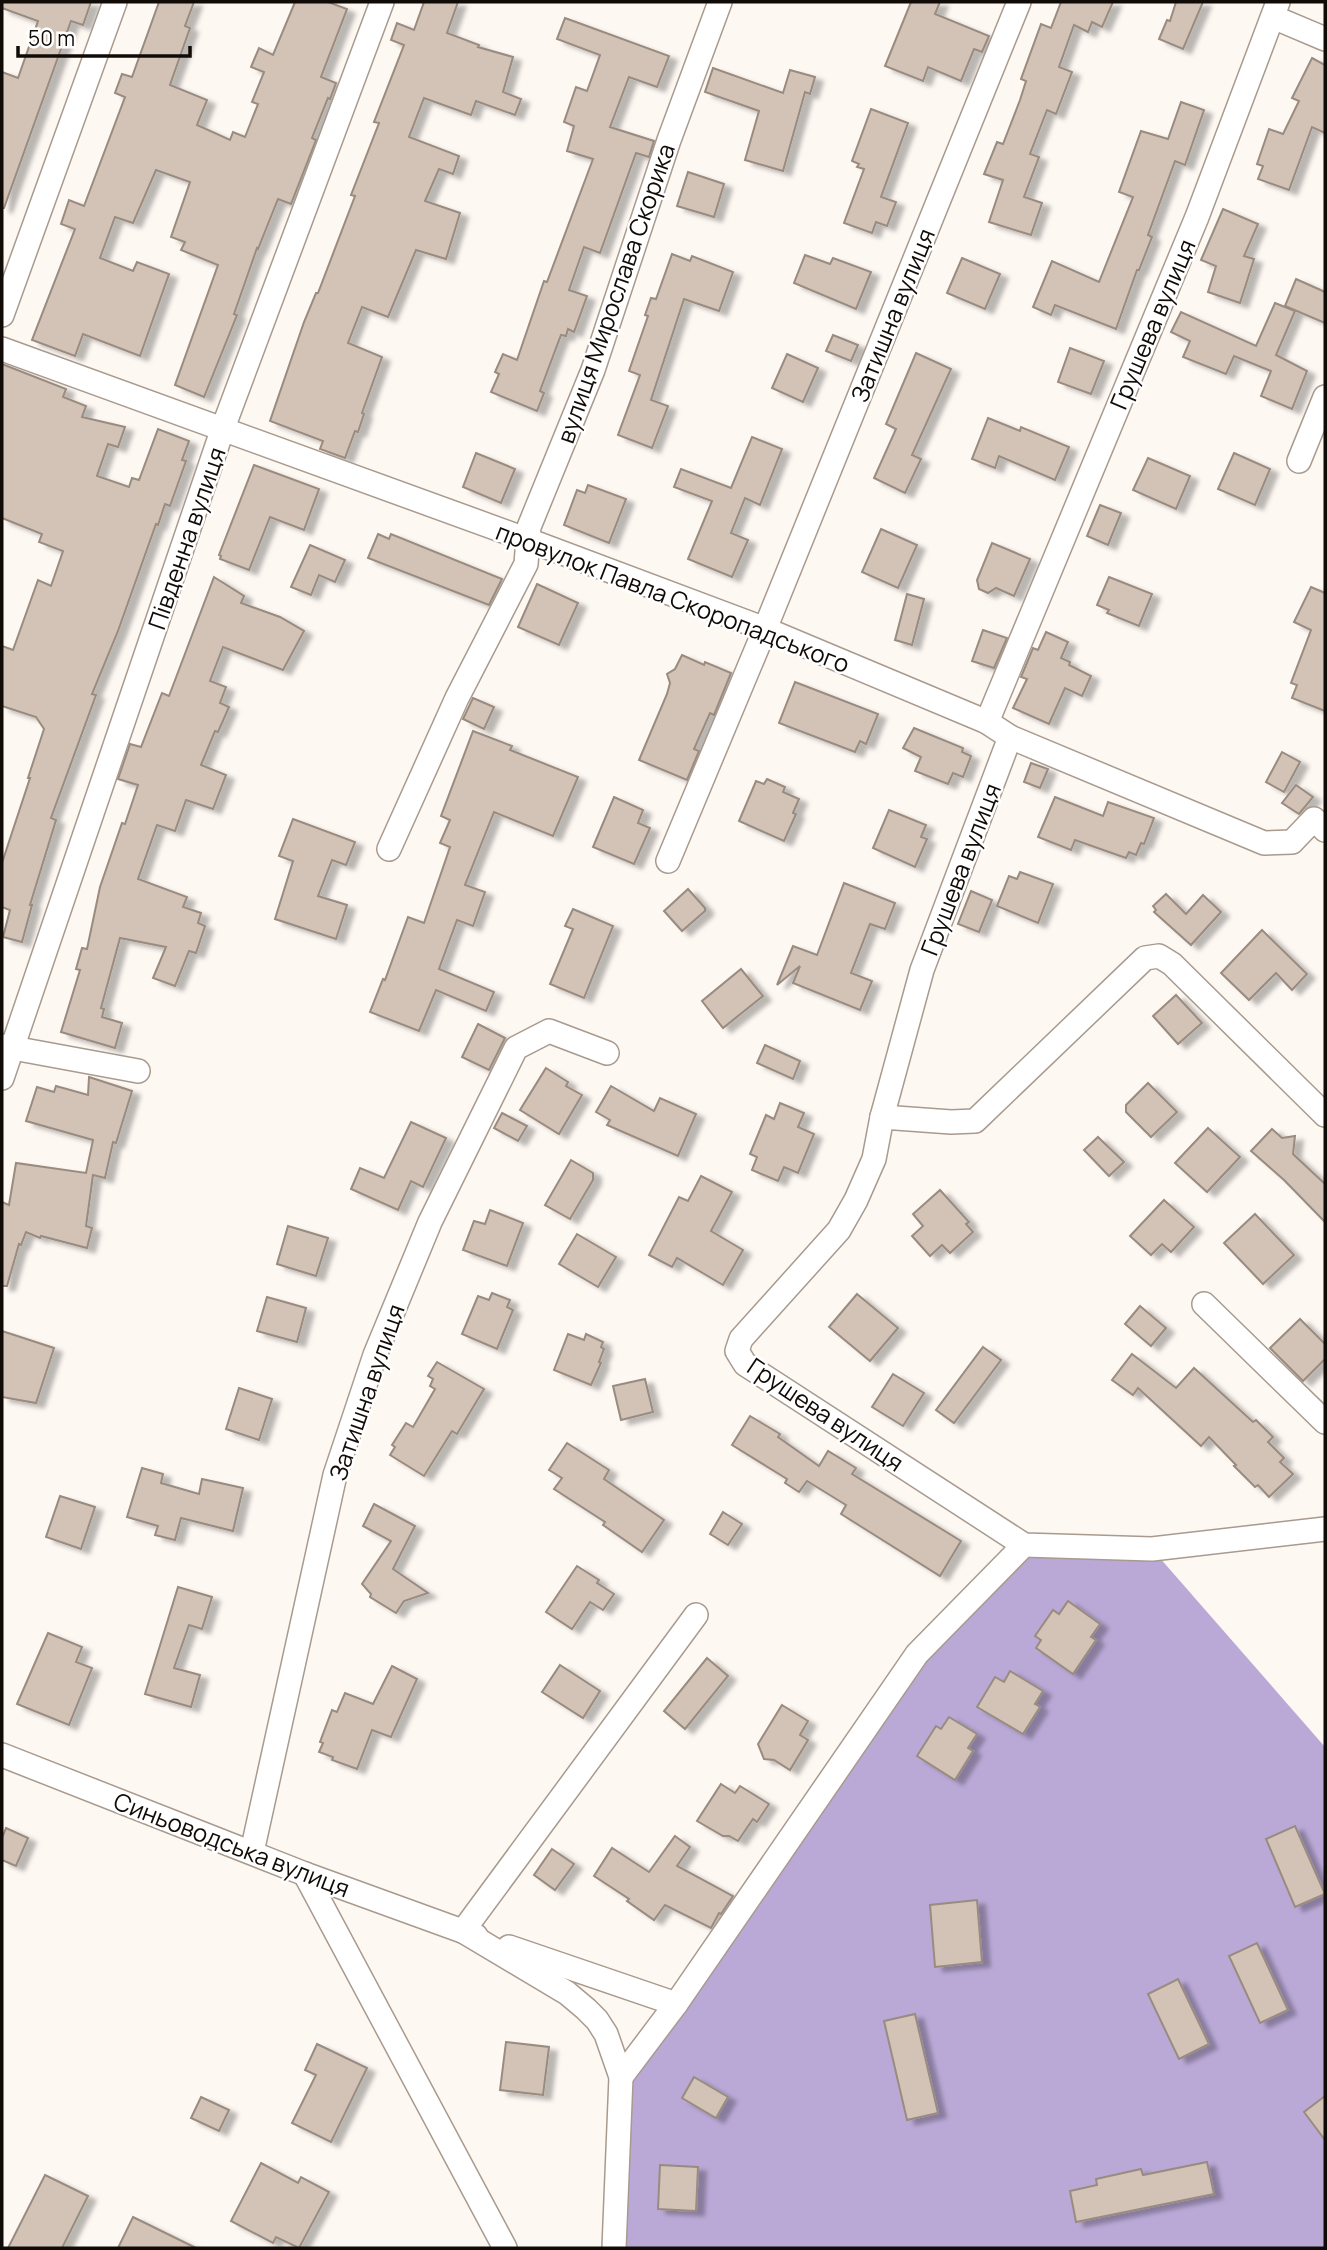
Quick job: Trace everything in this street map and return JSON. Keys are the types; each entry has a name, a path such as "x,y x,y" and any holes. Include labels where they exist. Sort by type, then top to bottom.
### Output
{"street":[{"path":"2,315 115,2"},
{"name":"Південна вулиця","path":"2,1078 7,1047 223,428 382,2"},
{"name":"вулиця Мирослава Скорика","path":"389,849 457,698 526,565 528,527 593,370 669,140 720,2"},
{"name":"Затишна вулиця","path":"668,861 1019,2"},
{"path":"1276,9 1325,39"},
{"name":"Грушева вулиця","path":"987,722 1197,218 1276,9"},
{"name":"провулок Павла Скоропадського","path":"2,349 765,629 987,722 1010,737 1264,843 1292,842 1322,818"},
{"path":"1299,461 1325,397"},
{"name":"Грушева вулиця","path":"1010,737 922,970 874,1159 856,1200 839,1230 741,1339 737,1351 745,1364 1024,1545"},
{"path":"883,1117 975,1121 1145,958 1158,956 1172,964 1325,1115"},
{"name":"Затишна вулиця","path":"252,1852 335,1475 375,1355 430,1222 516,1048 549,1031 607,1054"},
{"path":"7,1047 138,1071"},
{"path":"1204,1304 1325,1422"},
{"path":"614,2248 621,2077 676,2004 918,1654 1024,1545 1152,1549 1325,1529"},
{"path":"463,1931 696,1615"},
{"name":"Синьоводська вулиця","path":"2,1755 305,1874 676,2004"},
{"path":"305,1874 505,2248"},
{"name":"Синьоводська вулиця","path":"463,1931 567,1993 586,2009 606,2034 621,2077"}],"shaded area":[{"path":"1024,1545 1152,1549 1325,1747 1325,2248 614,2248 621,2077 917,1654"}],"building":[{"path":"2,2 91,2 83,25 71,21 4,208 2,72 18,78 38,21 2,8"},
{"path":"159,2 194,2 185,26 190,28 170,85 207,100 197,125 230,140 233,132 245,137 258,104 252,102 264,72 251,67 259,48 273,55 295,2 328,2 347,9 321,77 336,83 312,138 316,140 291,204 278,199 257,248 234,314 237,315 204,397 175,385 218,265 181,250 185,242 171,237 190,182 156,170 133,223 115,217 100,258 133,271 137,262 169,274 140,356 83,334 75,356 32,340 75,229 61,224 69,200 84,206 125,97 115,93 122,74 132,77"},
{"path":"424,2 458,2 447,33 479,45 478,47 513,57 503,92 521,99 515,115 476,101 471,115 424,98 409,137 459,156 453,174 439,169 425,201 460,213 446,259 416,250 388,317 362,307 348,343 382,357 358,432 355,431 345,458 320,449 323,441 270,421 304,322 355,196 351,195 379,123 374,122 404,45 391,40 397,23 414,30"},
{"path":"911,2 940,2 935,14 989,36 982,52 974,49 961,81 928,67 923,81 885,66"},
{"path":"1061,2 1113,2 1102,27 1092,22 1088,32 1074,25 1059,67 1072,72 1056,114 1047,110 1030,154 1039,157 1024,197 1042,203 1031,235 989,222 1003,180 984,174 997,142 1003,144 1020,100 1026,81 1021,79 1041,24 1051,28"},
{"path":"1176,2 1203,2 1183,49 1159,39 1167,20 1170,21"},
{"path":"565,18 669,56 657,87 629,77 610,127 654,141 649,157 636,153 600,253 584,247 569,290 587,296 574,332 568,329 566,336 561,335 540,391 544,393 537,411 491,392 499,374 495,372 503,354 517,360 544,281 547,282 593,159 567,151 574,126 564,122 576,87 587,91 600,55 557,39"},
{"path":"1312,58 1325,65 1325,133 1312,127 1289,190 1258,179 1263,166 1257,164 1269,129 1283,134 1299,101 1292,98"},
{"path":"713,68 783,93 790,70 815,77 810,94 805,92 783,171 745,160 759,111 705,92"},
{"path":"1181,102 1204,110 1185,165 1175,161 1148,235 1152,237 1116,329 1055,305 1051,315 1033,307 1052,261 1099,282 1133,197 1119,192 1141,131 1168,139"},
{"path":"871,109 908,123 881,197 896,202 887,226 876,222 872,233 844,223 864,169 857,167 859,164 852,161"},
{"path":"688,172 724,184 714,217 677,206"},
{"path":"1223,209 1258,224 1244,256 1254,259 1240,303 1208,292 1216,266 1201,260"},
{"path":"672,254 690,261 692,256 733,272 719,311 684,299 651,400 668,406 652,448 618,435 640,375 629,371 648,316 645,315 651,298 656,299"},
{"path":"805,255 830,264 833,258 871,272 856,309 794,283"},
{"path":"962,258 1000,274 985,309 947,293"},
{"path":"1296,279 1325,292 1325,323 1285,306"},
{"path":"1275,303 1295,311 1276,355 1307,371 1292,409 1261,396 1271,371 1234,356 1226,374 1183,357 1190,341 1171,332 1181,312 1256,346"},
{"path":"833,335 858,345 851,361 826,351"},
{"path":"1070,348 1104,361 1091,394 1058,382"},
{"path":"916,353 951,369 912,455 921,459 905,493 874,478 896,429 886,424"},
{"path":"787,354 818,368 803,402 772,388"},
{"path":"2,364 66,389 63,397 86,406 82,417 125,427 118,447 108,444 97,476 129,487 132,478 139,480 158,429 189,441 182,460 186,461 170,506 165,504 158,525 156,524 118,631 92,694 96,695 51,818 56,820 30,905 22,942 3,937 10,910 2,907 2,863 44,729 36,717 2,706 2,646 13,650 38,580 51,586 63,551 39,542 42,534 2,518"},
{"path":"988,418 1020,431 1021,427 1069,447 1055,480 999,456 995,468 972,459"},
{"path":"752,437 782,449 760,505 745,498 731,533 748,540 732,577 688,559 712,501 674,487 681,469 731,488"},
{"path":"476,453 515,469 501,503 463,487"},
{"path":"1234,453 1270,469 1255,505 1218,489"},
{"path":"1148,458 1190,476 1176,509 1133,490"},
{"path":"254,465 319,489 304,530 270,517 249,570 220,559 219,555"},
{"path":"588,485 626,499 609,543 564,525 577,490 585,493"},
{"path":"1100,505 1121,513 1108,545 1087,536"},
{"path":"881,529 917,545 898,588 862,572"},
{"path":"378,534 389,539 391,534 502,579 489,605 368,558"},
{"path":"992,543 1030,559 1014,596 996,588 988,593 979,589 977,580"},
{"path":"310,545 345,560 335,582 319,575 311,595 291,587"},
{"path":"214,577 244,596 241,603 280,617 304,631 283,670 223,647 210,681 226,687 220,703 229,707 218,732 215,731 201,765 226,775 213,809 186,800 175,831 157,825 138,879 187,897 183,907 201,913 198,923 205,926 196,953 189,951 175,986 153,978 166,947 120,938 101,1008 104,1009 102,1017 122,1023 115,1048 61,1032 80,970 76,969 82,948 87,949 100,887 138,785 118,779 130,744 141,747 162,693 169,696"},
{"path":"1109,577 1152,594 1139,626 1107,613 1109,610 1097,605"},
{"path":"537,584 578,603 559,645 518,627"},
{"path":"1311,587 1325,593 1325,711 1292,698 1297,685 1291,683 1311,630 1294,622"},
{"path":"907,594 924,599 912,645 895,640"},
{"path":"983,630 1007,638 994,668 972,661"},
{"path":"1046,632 1068,642 1061,658 1091,676 1082,696 1065,688 1049,724 1013,708 1027,679 1021,677 1033,648 1038,650"},
{"path":"682,655 731,673 714,715 710,713 694,749 699,751 687,780 639,760 667,694 670,683 667,674 675,669"},
{"path":"795,682 878,714 866,744 860,741 855,752 779,723"},
{"path":"473,698 494,707 484,729 463,719"},
{"path":"914,728 963,748 962,752 971,756 963,777 953,773 948,784 915,771 921,757 903,748"},
{"path":"473,731 512,746 510,750 578,777 553,836 494,812 465,885 485,892 473,926 457,920 439,969 494,992 486,1011 436,990 419,1031 370,1012 408,917 424,923 450,847 440,843 450,820 441,816"},
{"path":"1282,752 1300,762 1284,792 1266,782"},
{"path":"1031,763 1048,769 1040,788 1024,782"},
{"path":"767,779 785,787 783,792 799,799 793,813 796,814 784,841 739,821 756,781 764,784"},
{"path":"1296,785 1313,797 1299,814 1282,803"},
{"path":"614,797 643,810 638,823 650,828 634,864 593,847"},
{"path":"1055,797 1103,816 1108,802 1154,818 1144,844 1141,843 1136,855 1129,852 1126,858 1075,840 1071,850 1038,837"},
{"path":"889,810 926,825 921,837 927,839 915,867 873,848"},
{"path":"293,819 355,842 346,865 332,860 318,896 347,905 336,939 275,919 293,861 279,856"},
{"path":"1020,872 1053,884 1038,923 997,906 1009,876 1017,879"},
{"path":"844,883 895,903 885,929 870,924 851,973 872,981 860,1010 793,983 800,966 777,985 793,946 817,955"},
{"path":"688,889 705,911 682,931 664,911"},
{"path":"971,891 992,900 979,932 958,924"},
{"path":"1166,894 1186,914 1203,895 1221,912 1191,945 1154,912 1156,910 1153,906"},
{"path":"573,909 613,926 584,998 550,984 573,929 565,926"},
{"path":"1262,930 1307,974 1292,990 1276,973 1249,1000 1221,973"},
{"path":"741,969 763,996 723,1028 702,1001"},
{"path":"1176,995 1202,1023 1178,1044 1153,1016"},
{"path":"478,1024 505,1038 489,1070 462,1057"},
{"path":"765,1045 800,1061 793,1079 757,1063"},
{"path":"546,1068 568,1082 566,1086 582,1095 559,1134 520,1110"},
{"path":"89,1077 132,1091 116,1143 113,1142 105,1178 93,1175 86,1226 92,1228 87,1248 41,1236 40,1238 26,1232 21,1245 19,1244 7,1286 2,1286 2,1202 9,1205 16,1163 86,1173 93,1140 26,1121 37,1087 54,1092 56,1086 88,1095"},
{"path":"1148,1083 1177,1112 1151,1137 1126,1112 1126,1105"},
{"path":"611,1086 654,1111 660,1098 696,1114 678,1156 607,1125 610,1120 596,1112"},
{"path":"780,1103 804,1113 798,1127 814,1134 798,1173 784,1167 778,1181 752,1170 757,1157 750,1154 766,1115 774,1119"},
{"path":"502,1113 527,1126 518,1141 494,1128"},
{"path":"411,1122 446,1138 423,1187 411,1181 398,1210 351,1189 360,1168 384,1178"},
{"path":"1208,1128 1240,1157 1207,1192 1175,1163"},
{"path":"1272,1129 1282,1138 1295,1136 1293,1154 1325,1184 1325,1222 1251,1151"},
{"path":"1098,1137 1124,1162 1109,1176 1084,1150"},
{"path":"571,1160 593,1173 593,1180 570,1219 545,1205"},
{"path":"701,1176 732,1192 711,1231 743,1250 723,1285 677,1258 672,1267 649,1255 679,1197 688,1201"},
{"path":"940,1190 969,1222 966,1224 973,1232 950,1253 942,1245 930,1256 912,1236 923,1226 913,1214"},
{"path":"1164,1200 1194,1227 1171,1252 1162,1244 1151,1255 1130,1236"},
{"path":"490,1210 523,1223 507,1266 463,1250 474,1221 485,1224"},
{"path":"1255,1214 1294,1255 1263,1284 1224,1243"},
{"path":"288,1226 328,1238 316,1276 277,1264"},
{"path":"577,1234 616,1257 598,1287 559,1264"},
{"path":"492,1293 510,1300 507,1307 513,1310 497,1349 462,1334 478,1296 489,1300"},
{"path":"857,1294 898,1328 870,1361 829,1327"},
{"path":"267,1297 306,1308 297,1342 257,1331"},
{"path":"1140,1306 1166,1328 1151,1346 1125,1324"},
{"path":"1300,1319 1325,1344 1325,1359 1303,1381 1270,1348"},
{"path":"2,1331 54,1348 36,1403 2,1397"},
{"path":"568,1334 584,1340 586,1334 603,1342 601,1363 591,1385 554,1370"},
{"path":"983,1347 1001,1360 954,1423 936,1410"},
{"path":"1132,1354 1176,1388 1194,1368 1273,1437 1268,1442 1284,1458 1280,1462 1293,1474 1269,1497 1258,1485 1255,1487 1209,1437 1201,1446 1138,1388 1133,1395 1112,1380"},
{"path":"437,1362 484,1389 457,1434 452,1431 424,1476 390,1455 395,1447 392,1445 406,1423 413,1427 435,1389 430,1386 433,1379 428,1376"},
{"path":"893,1374 924,1393 903,1426 872,1407"},
{"path":"645,1379 653,1412 621,1420 613,1386"},
{"path":"239,1388 272,1399 259,1440 226,1429"},
{"path":"750,1416 780,1434 778,1437 819,1466 828,1451 856,1468 852,1474 961,1541 940,1576 841,1514 846,1505 807,1481 799,1492 785,1483 787,1479 732,1445"},
{"path":"567,1443 609,1470 604,1479 664,1520 642,1552 603,1525 605,1522 554,1489 562,1478 549,1470"},
{"path":"142,1468 163,1474 161,1483 199,1494 202,1479 243,1488 233,1531 181,1518 175,1540 155,1535 158,1526 127,1517"},
{"path":"60,1496 95,1507 81,1549 46,1537"},
{"path":"374,1504 415,1526 393,1569 428,1593 404,1601 396,1613 370,1597 371,1594 362,1584 391,1541 363,1526"},
{"path":"723,1512 742,1524 728,1545 710,1534"},
{"path":"577,1566 599,1580 597,1583 614,1594 603,1610 590,1602 572,1629 546,1612"},
{"path":"178,1587 212,1597 202,1629 189,1625 174,1668 200,1675 191,1707 145,1694"},
{"path":"1068,1601 1100,1624 1091,1637 1096,1640 1073,1674 1036,1648 1041,1640 1035,1636 1053,1610 1059,1614"},
{"path":"48,1633 82,1647 76,1662 92,1668 69,1725 17,1704"},
{"path":"707,1658 728,1676 685,1729 664,1711"},
{"path":"560,1665 600,1691 583,1718 542,1692"},
{"path":"392,1666 417,1679 391,1737 372,1730 357,1769 319,1752 332,1710 337,1712 345,1693 373,1704"},
{"path":"1010,1671 1043,1691 1035,1704 1040,1707 1023,1734 977,1707 995,1677 1004,1682"},
{"path":"782,1705 808,1721 800,1735 808,1740 790,1770 774,1760 764,1759 758,1744"},
{"path":"949,1717 977,1734 968,1748 973,1751 955,1780 917,1756 936,1726 941,1729"},
{"path":"721,1784 735,1793 740,1786 769,1804 757,1822 753,1819 738,1841 697,1821"},
{"path":"1295,1826 1325,1894 1295,1907 1266,1839"},
{"path":"6,1828 28,1838 16,1866 2,1860 2,1838"},
{"path":"675,1836 690,1847 677,1866 733,1896 711,1928 665,1905 654,1920 627,1901 629,1899 594,1876 612,1848 649,1872"},
{"path":"552,1849 574,1864 555,1890 534,1875"},
{"path":"977,1900 982,1962 935,1967 930,1905"},
{"path":"1257,1943 1288,2010 1260,2023 1229,1956"},
{"path":"1178,1979 1209,2044 1179,2059 1148,1994"},
{"path":"915,2014 938,2113 907,2120 884,2021"},
{"path":"506,2042 549,2047 543,2095 500,2090"},
{"path":"317,2044 367,2068 331,2142 292,2123 316,2075 305,2070"},
{"path":"694,2077 728,2097 716,2118 682,2098"},
{"path":"1325,2096 1325,2140 1304,2112"},
{"path":"201,2097 229,2110 219,2131 191,2118"},
{"path":"1207,2162 1214,2194 1076,2222 1070,2191 1097,2185 1096,2179 1141,2169 1143,2175"},
{"path":"261,2163 298,2183 301,2177 329,2192 299,2248 276,2237 273,2243 231,2221"},
{"path":"660,2165 698,2167 696,2211 658,2209"},
{"path":"45,2175 88,2196 62,2248 8,2248"},
{"path":"133,2217 196,2248 118,2248"}]}
